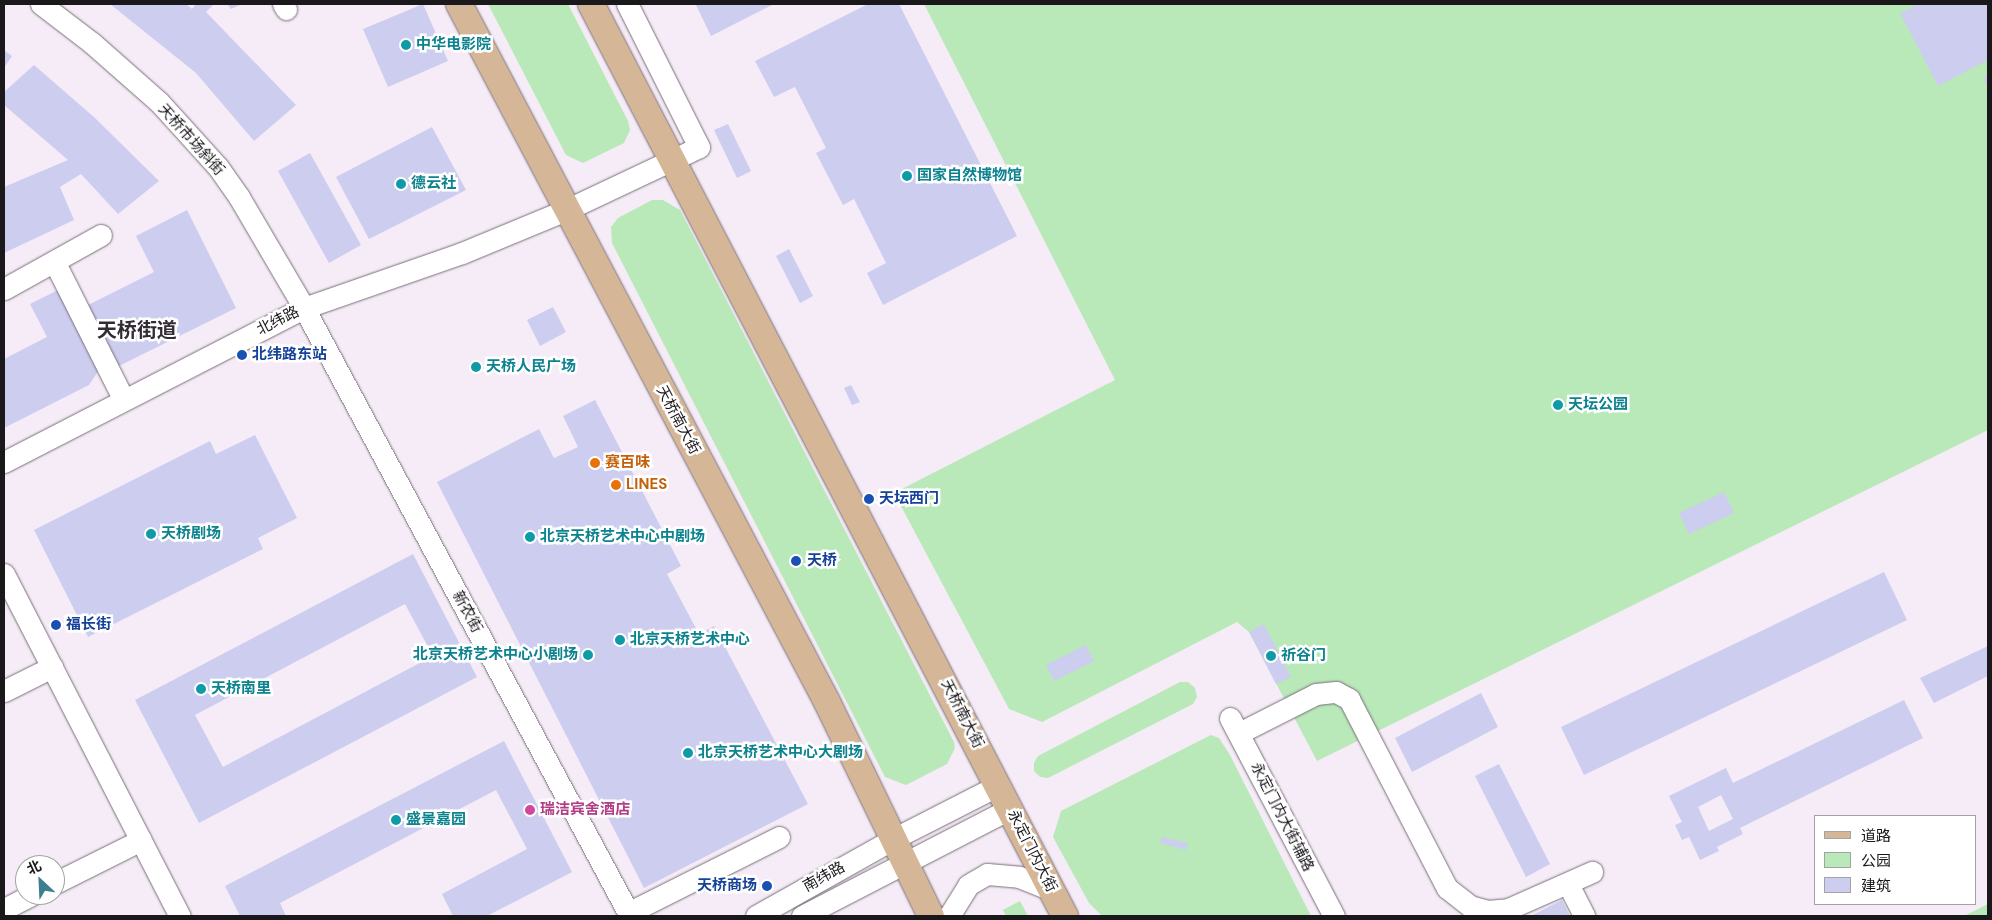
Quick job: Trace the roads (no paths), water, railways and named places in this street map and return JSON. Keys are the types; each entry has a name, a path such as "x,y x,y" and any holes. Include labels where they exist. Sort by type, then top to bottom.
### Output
{"main road":[{"name":"天桥南大街","path":"459,4 827,702 899,850"},
{"name":"天桥南大街","path":"591,4 999,785"},
{"name":"永定门内大街","path":"999,785 1009,809 1066,916"},
{"path":"899,850 931,916"}],"street":[{"name":"天桥市场斜街","path":"41,4 114,62 196,141 238,197 304,308"},
{"path":"605,4 606,33"},
{"name":"北纬路","path":"4,462 304,308 462,253 566,210 699,147 627,4"},
{"path":"4,289 54,263 101,235"},
{"path":"54,263 124,400"},
{"name":"新农街","path":"304,308 629,915"},
{"path":"4,574 180,916"},
{"path":"4,691 52,667"},
{"name":"永定门内大街辅路","path":"1334,916 1234,726 1328,691 1342,694 1354,704 1454,896 1478,909 1495,911 1519,906 1568,884"},
{"path":"899,850 999,785"},
{"path":"899,850 1009,809"},
{"path":"629,915 779,836"},
{"path":"65,878 141,840"},
{"name":"南纬路","path":"764,914 899,850"},
{"name":"南纬路","path":"802,916 899,850"},
{"path":"1584,916 1568,884 1592,872"},
{"path":"949,916 968,885 987,874 1019,877 1052,890"}],"place":[{"name":"中华电影院","path":"406,45"},
{"name":"国家自然博物馆","path":"907,176"},
{"name":"德云社","path":"401,184"},
{"name":"北纬路东站","path":"242,355"},
{"name":"天桥人民广场","path":"476,367"},
{"name":"天坛公园","path":"1558,405"},
{"name":"赛百味","path":"595,463"},
{"name":"LINES","path":"616,485"},
{"name":"天坛西门","path":"869,499"},
{"name":"天桥剧场","path":"151,534"},
{"name":"北京天桥艺术中心中剧场","path":"530,537"},
{"name":"天桥","path":"796,561"},
{"name":"福长街","path":"56,625"},
{"name":"北京天桥艺术中心","path":"620,640"},
{"name":"北京天桥艺术中心小剧场","path":"588,655"},
{"name":"祈谷门","path":"1271,656"},
{"name":"天桥南里","path":"201,689"},
{"name":"北京天桥艺术中心大剧场","path":"688,753"},
{"name":"瑞洁宾舍酒店","path":"530,810"},
{"name":"盛景嘉园","path":"396,820"},
{"name":"天桥商场","path":"767,886"}],"district":[{"name":"天桥街道","path":"137,330"}]}
